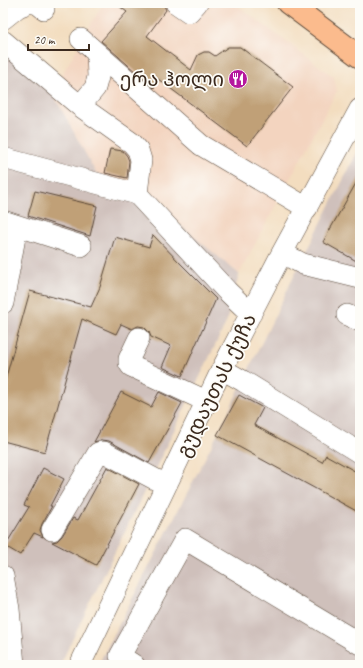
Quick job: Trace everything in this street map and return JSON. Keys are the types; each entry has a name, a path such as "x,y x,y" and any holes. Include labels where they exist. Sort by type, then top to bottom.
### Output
{"main road":[{"path":"288,3 360,57"}],"street":[{"path":"176,3 189,12 197,3"},
{"path":"3,19 18,7 35,5"},
{"path":"81,39 201,145 307,208"},
{"path":"3,41 80,106 138,150 141,160 138,194"},
{"path":"80,106 95,88 98,78 97,53"},
{"name":"გუდაუთას ქუჩა","path":"80,665 222,369 282,253 360,109"},
{"path":"3,158 138,194 227,291 251,314"},
{"path":"3,300 10,223 81,246"},
{"path":"282,253 303,264 360,278"},
{"path":"138,338 129,359 131,366 206,401"},
{"path":"222,369 358,446"},
{"path":"52,530 100,452 104,452 166,485"},
{"path":"134,665 120,656 185,539 360,644"},
{"path":"3,576 14,665"}],"shaded area":[{"path":"103,3 234,3 334,77 337,91 239,274 131,184 96,173 52,92"},
{"path":"3,46 52,92 96,173 131,184 239,274 226,323 60,665 3,665"},
{"path":"360,147 360,665 98,665 217,435 295,274"}],"building":[{"path":"115,3 164,3 166,10 147,36 191,70 198,55 204,52 209,52 215,56 228,47 240,47 293,87 247,146 158,79 154,88 101,41 127,12"},
{"path":"110,149 123,151 127,156 129,161 127,178 105,173"},
{"path":"360,176 360,263 323,242"},
{"path":"35,191 97,206 90,236 28,216"},
{"path":"153,235 216,299 182,376 162,367 171,346 151,337 149,332 144,327 138,326 132,329 121,324 116,334 82,319 45,452 3,441 3,388 30,291 91,307 100,287 115,237 149,247"},
{"path":"121,392 151,407 159,392 182,403 149,463 109,441 101,440 94,442"},
{"path":"239,395 263,408 254,425 322,462 326,455 360,474 360,513 217,435"},
{"path":"107,467 139,484 96,565 52,542 57,541 62,536 73,518 78,520"},
{"path":"43,468 64,479 42,524 40,530 43,537 34,533 20,555 5,546 29,507 24,505"}],"place":[{"name":"ერა ჰოლი","path":"238,79"}]}
